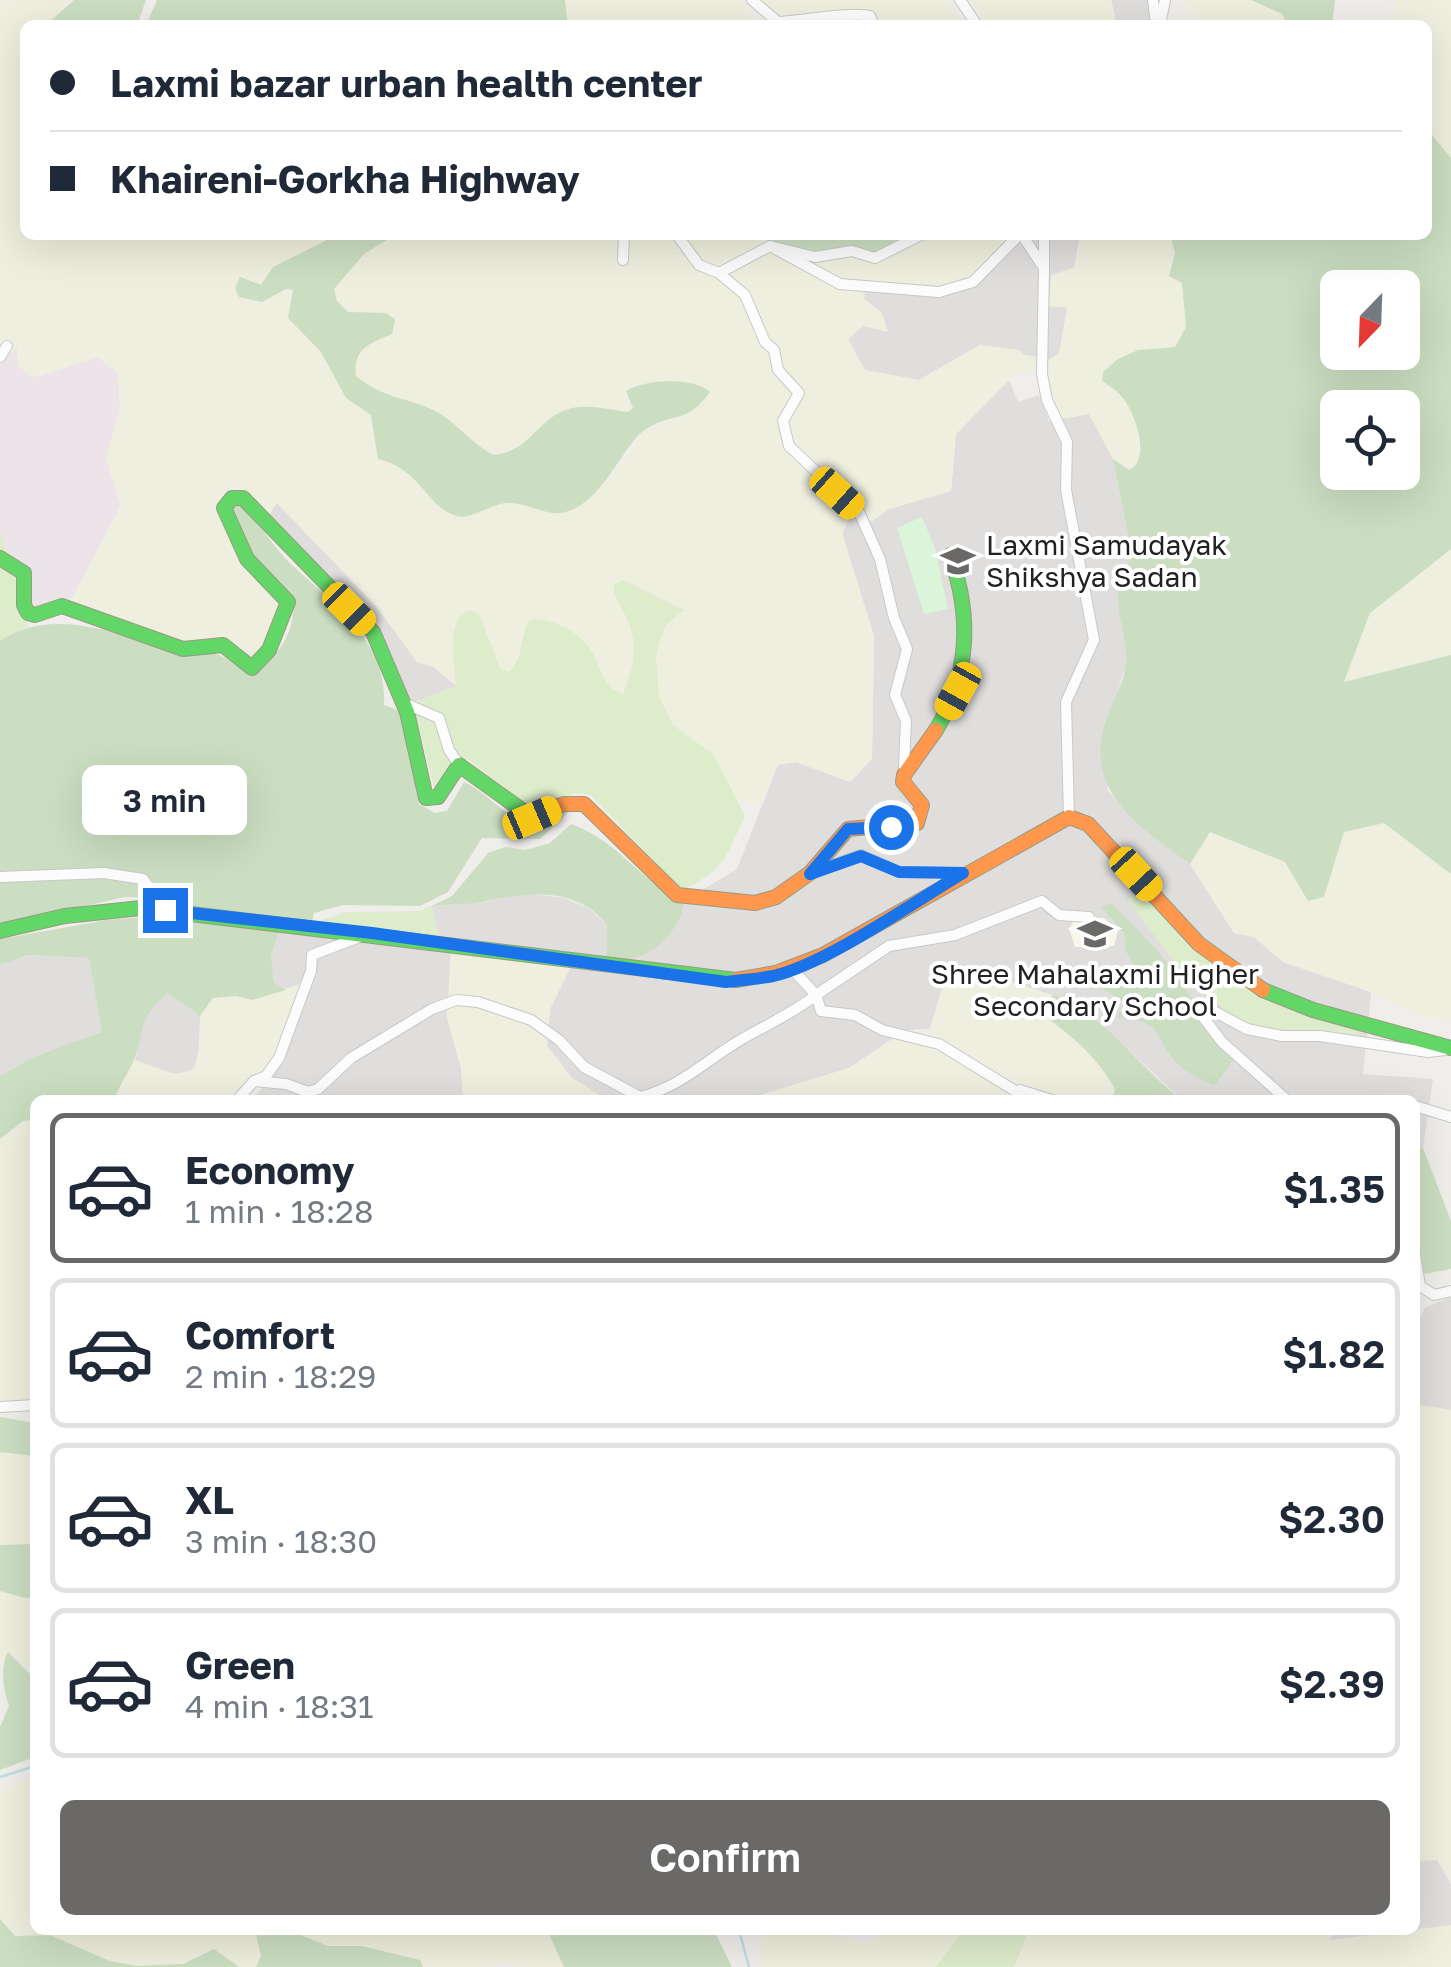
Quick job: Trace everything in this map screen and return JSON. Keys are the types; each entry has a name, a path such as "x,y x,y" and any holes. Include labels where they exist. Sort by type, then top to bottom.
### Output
{"street":[{"path":"752,0 776,20"},
{"path":"818,20 858,12 872,20"},
{"path":"622,260 624,240"},
{"path":"681,240 699,265 718,273 745,295 765,342 774,350 778,370 796,386 799,393 783,422 789,446 859,512 880,559 894,618 907,649 896,695 906,721 903,782 922,806 917,823 848,829 810,874"},
{"path":"718,273 770,246 815,257 852,251 875,258 910,240"},
{"path":"770,246 840,284 939,292 973,282 1016,240"},
{"path":"1024,240 1044,268"},
{"path":"1044,240 1042,374 1066,442 1068,503 1094,640 1066,702 1069,817"},
{"path":"0,357 7,346"},
{"path":"0,558 24,573 24,605 28,613 36,615 62,606 183,648 223,645 252,668 270,650 288,602 286,594 256,570 227,524 224,508 232,498 243,498 372,632 388,659 416,738 426,798 438,797 459,766"},
{"path":"903,772 937,729 958,691 965,657 965,620 960,577 950,555"},
{"path":"404,703 439,718 449,750 459,766 532,818 564,804 584,804 677,896 755,903 776,897 810,874 861,856 899,872 963,873"},
{"path":"0,931 106,910 165,910 372,933 726,982 793,970 1069,817 1088,824 1182,925 1241,978 1276,996 1451,1049"},
{"path":"0,878 104,873 143,879 165,910"},
{"path":"647,1095 670,1088 740,1040 791,1016 890,946 956,935 1042,900 1059,915 1088,916"},
{"path":"242,1095 266,1076 279,1058 312,972 312,955 372,933"},
{"path":"793,970 816,995 821,1011 855,1015 882,1030 940,1044 1023,1095"},
{"path":"254,1082 286,1084 308,1092 318,1088 351,1058 432,1009 456,1000 478,1002 531,1020 559,1040 584,1067 636,1095"},
{"path":"1281,1095 1222,1042 1203,1017 1204,1006 1248,1029 1282,1036 1320,1036 1428,1052 1451,1049"},
{"path":"1014,1089 1035,1095"},
{"path":"1420,1108 1451,1117"},
{"path":"1420,1286 1434,1294 1451,1290"},
{"path":"0,1407 30,1405"}],"shaded area":[{"path":"1111,0 1153,0 1155,20 1116,20"},
{"path":"1003,240 1079,240 1059,353 1049,360 980,345 919,380 864,370 847,340 863,326 887,331 882,313 864,299 865,288"},
{"path":"17,346 17,357 38,377 98,357 118,373 120,408 106,459 121,505 69,604 55,601 31,612 30,574 7,553 0,531 0,364"},
{"path":"1009,380 1018,402 1039,395 1049,421 1089,414 1113,459 1132,556 1122,571 1126,664 1118,690 1107,790 1190,864 1234,933 1254,937 1283,962 1371,992 1363,1074 1433,1079 1423,1148 1420,1149 1420,1095 1177,1095 1112,1034 1066,1000 973,969 944,982 930,1029 907,1030 849,1068 761,1095 599,1095 572,1078 547,1046 550,1009 571,966 440,938 431,906 485,902 526,893 564,898 588,908 607,925 609,937 671,932 684,901 737,869 778,765 796,762 850,782 872,759 874,636 842,534 852,511 872,521 889,509 951,491 956,434"},
{"path":"276,502 377,607 417,662 434,667 456,686 412,703 404,701 388,657 265,522"},
{"name":"Shree Mahalaxmi Higher Secondary School","path":"1104,918 1118,931 1114,946 1075,947 1069,929 1074,920"},
{"path":"279,930 451,951 447,1017 461,1068 463,1095 255,1095 283,1060 303,983 286,990 274,982 271,956"},
{"path":"28,955 90,958 102,1032 0,1076 0,965"},
{"path":"168,993 200,1016 198,1064 186,1074 163,1072 135,1060 145,1013"},
{"path":"1451,1297 1451,1410 1420,1406 1420,1316 1425,1308"},
{"path":"1437,1859 1451,1884 1451,1926 1420,1930 1420,1861"},
{"path":"1334,1935 1377,1935 1327,1941"}],"green space":[{"path":"74,0 64,5 60,20 20,20 20,240 328,240 273,267 261,285 239,297 261,302 286,289 293,290 288,318 321,352 346,398 371,415 378,459 405,467 438,505 466,516 490,504 504,503 525,503 556,514 610,479 644,430 694,413 643,383 625,395 633,408 628,412 579,406 544,423 521,450 493,455 475,445 441,414 363,385 355,377 354,362 386,313 348,312 337,301 334,289 364,254 387,240 766,240 794,263 865,288 864,299 882,313 888,332 863,326 848,339 865,370 919,380 980,345 1020,350 1023,356 1039,357 1034,371 1022,371 1009,380 956,434 951,491 889,509 872,521 852,512 842,533 874,636 872,759 850,782 796,762 778,765 760,803 736,799 714,754 673,725 659,696 656,656 660,639 666,625 678,617 613,591 629,622 635,646 634,665 623,694 614,691 604,679 591,649 559,625 522,632 515,667 509,672 501,670 479,614 454,627 456,686 434,667 417,662 377,607 277,503 265,522 246,493 232,486 219,497 221,505 277,594 279,605 260,654 251,662 235,648 214,638 194,643 133,630 83,603 69,604 121,506 106,459 120,408 118,373 98,357 33,377 19,367 17,347 0,364 0,3"},
{"path":"74,0 146,0 139,20 52,20"},
{"path":"157,0 565,0 567,20 148,20"},
{"path":"565,0 741,0 755,20 567,20"},
{"path":"759,0 945,0 960,20 877,20 872,11 859,9 817,16 782,15"},
{"path":"972,0 1111,0 1116,20 982,20"},
{"path":"1185,0 1251,0 1282,14 1285,20 1199,20"},
{"path":"1251,0 1335,0 1333,20 1285,20 1282,14"},
{"path":"1395,0 1451,0 1451,158 1432,135 1432,20 1394,20"},
{"path":"1432,135 1451,158 1451,549 1370,613 1344,682 1451,655 1451,874 1384,823 1344,832 1324,897 1308,901 1285,862 1210,832 1190,864 1134,820 1108,786 1101,743 1125,667 1118,596 1132,556 1113,459 1129,470 1139,458 1140,449 1131,411 1125,400 1102,381 1103,372 1118,359 1138,350 1175,347 1186,327 1182,283 1169,276 1175,253 1171,240 1432,240"},
{"path":"327,240 387,240 364,254 334,289 337,301 348,312 386,313 395,319 392,334 360,353 356,376 378,390 442,415 493,455 517,448 550,419 572,408 628,412 633,408 626,391 645,384 680,381 710,392 694,410 646,429 599,488 575,509 554,513 508,503 457,516 437,504 405,471 378,459 371,415 346,398 321,352 288,318 293,290 286,289 262,302 239,297 235,288 240,277 261,285 273,267"},
{"path":"905,240 878,253 852,256 798,250 768,241"},
{"path":"920,240 1008,240 971,279 939,289 839,279 793,252 898,252"},
{"path":"1079,240 1171,240 1175,253 1169,267 1182,282 1186,328 1176,347 1138,350 1103,381 1127,403 1136,424 1141,457 1133,469 1121,467 1113,459 1089,414 1056,420 1047,397 1049,360 1059,353 1070,308 1049,306 1051,275 1076,267"},
{"path":"241,500 280,552 342,612 368,645 378,663 384,705 402,712 419,804 435,813 447,811 464,782 525,823 538,823 571,810 540,839 482,838 448,892 420,906 343,905 314,913 312,923 185,909 150,898 124,897 0,926 0,641 21,630 66,624 180,651 215,654 253,673 279,649 293,614 288,592 260,570 244,546 227,508"},
{"path":"922,517 935,548 948,609 924,614 897,528"},
{"path":"0,531 7,553 2,561 20,582 28,627 0,641"},
{"path":"1451,549 1451,655 1344,683 1370,613"},
{"path":"624,580 684,610 666,625 660,639 656,656 659,696 673,725 714,755 745,816 723,861 682,891 591,795 575,793 532,809 468,759 453,766 435,792 419,727 404,701 413,703 456,686 454,632 462,615 470,610 479,614 501,670 509,672 514,667 529,621 545,620 580,637 606,681 623,694 634,649 614,589 614,584"},
{"path":"1384,823 1451,874 1451,1021 1414,1014 1371,992 1283,962 1254,937 1234,933 1190,864 1209,832 1285,862 1308,900 1324,897 1344,832"},
{"path":"571,824 603,841 654,883 684,901 675,926 657,947 633,959 607,957 607,925 582,904 552,895 431,906 452,896 488,853 506,847 525,850 550,843"},
{"path":"1143,888 1241,983 1356,1020 1360,1039 1274,1031 1234,1016 1170,956 1127,900"},
{"path":"1111,903 1159,952 1197,1006 1196,1017 1234,1059 1214,1086 1178,1064 1151,1026 1117,1018 1124,1003 1074,968 1091,966 1125,980 1139,974 1125,950 1125,934 1101,907"},
{"path":"431,906 440,938 323,925 322,920 346,912 420,911"},
{"path":"166,915 279,930 271,956 274,982 286,990 252,1000 236,996 213,998 200,1016 168,993 145,1020 134,1059 116,1095 30,1095 30,1120 23,1121 0,1139 0,1076 34,1057 102,1032 89,958 28,955 0,965 0,939 107,920"},
{"path":"451,951 571,966 550,1009 547,1046 572,1078 599,1095 463,1095 461,1068 447,1018"},
{"path":"973,969 1053,995 1037,1011 1062,1028 1104,1069 1115,1089 1113,1095 1054,1095 1004,1076 951,1043 919,1029 930,1029 944,982"},
{"path":"303,983 283,1041 265,1073 235,1095 116,1095 127,1068 135,1060 174,1074 194,1070 201,1040 200,1015 213,998 236,996 253,1000"},
{"path":"1053,995 1072,1003 1105,1028 1176,1095 1113,1095 1115,1089 1091,1055 1037,1011"},
{"path":"895,1037 939,1048 1011,1095 761,1095 849,1068"},
{"path":"30,1120 30,1402 0,1405 0,1139 23,1121"},
{"path":"1423,1148 1451,1221 1451,1269 1424,1274 1420,1259"},
{"path":"1420,1405 1451,1410 1451,1884 1437,1860 1420,1861"},
{"path":"0,1417 30,1422 30,1455 0,1452"},
{"path":"0,1452 30,1455 30,1544 0,1545"},
{"path":"30,1544 30,1598 0,1591 0,1545"},
{"path":"0,1591 30,1596 30,1673 15,1655 0,1663"},
{"path":"8,1652 30,1674 30,1759 0,1770 0,1727 9,1706 4,1664"},
{"path":"30,1779 30,1934 10,1934 0,1919 0,1790"},
{"path":"0,1919 15,1936 50,1935 110,1961 137,1966 183,1964 214,1949 239,1967 0,1967"},
{"path":"1451,1925 1451,1967 1014,1967 1027,1935 1334,1935 1329,1940 1420,1935 1420,1929"},
{"path":"50,1935 256,1935 261,1956 256,1967 239,1967 214,1949 183,1964 137,1966 110,1961"},
{"path":"256,1935 300,1935 328,1946 362,1946 420,1960 423,1967 256,1967 261,1956"},
{"path":"301,1935 549,1935 564,1967 515,1967 510,1962 481,1967 423,1967 420,1960 362,1946 328,1946"},
{"path":"549,1935 716,1935 732,1967 564,1967"},
{"path":"761,1935 842,1935 863,1944 878,1935 959,1935 936,1967 761,1967"},
{"path":"959,1935 1027,1935 1014,1967 936,1967"}],"waterway":[{"path":"0,1777 30,1768"},
{"path":"740,1935 749,1967"}],"traffic: fast":[{"path":"0,558 24,573 24,605 28,613 35,615 62,606 183,649 223,645 252,668 269,650 288,602 247,559 224,508 232,498 243,498 373,632 407,712 426,798 438,797 459,765 530,816"},
{"path":"936,730 956,688 964,644 962,600 950,555"},
{"path":"0,931 65,916 141,908 736,980"},
{"path":"1263,990 1313,1010 1451,1048"}],"traffic: slow":[{"path":"530,816 564,804 584,804 677,895 755,903 776,897 810,873 848,829 917,823 922,805 903,782 904,775 936,730"},
{"path":"736,980 776,973 823,955 1069,817 1088,824 1199,944 1263,990"}],"place":[{"name":"Laxmi Samudayak Shikshya Sadan","path":"958,561"},
{"name":"Shree Mahalaxmi Higher Secondary School","path":"1095,934"}],"route":[{"path":"165,910 372,933 726,982 793,970 963,873 899,872 861,856 810,874 848,829 891,827"}]}
